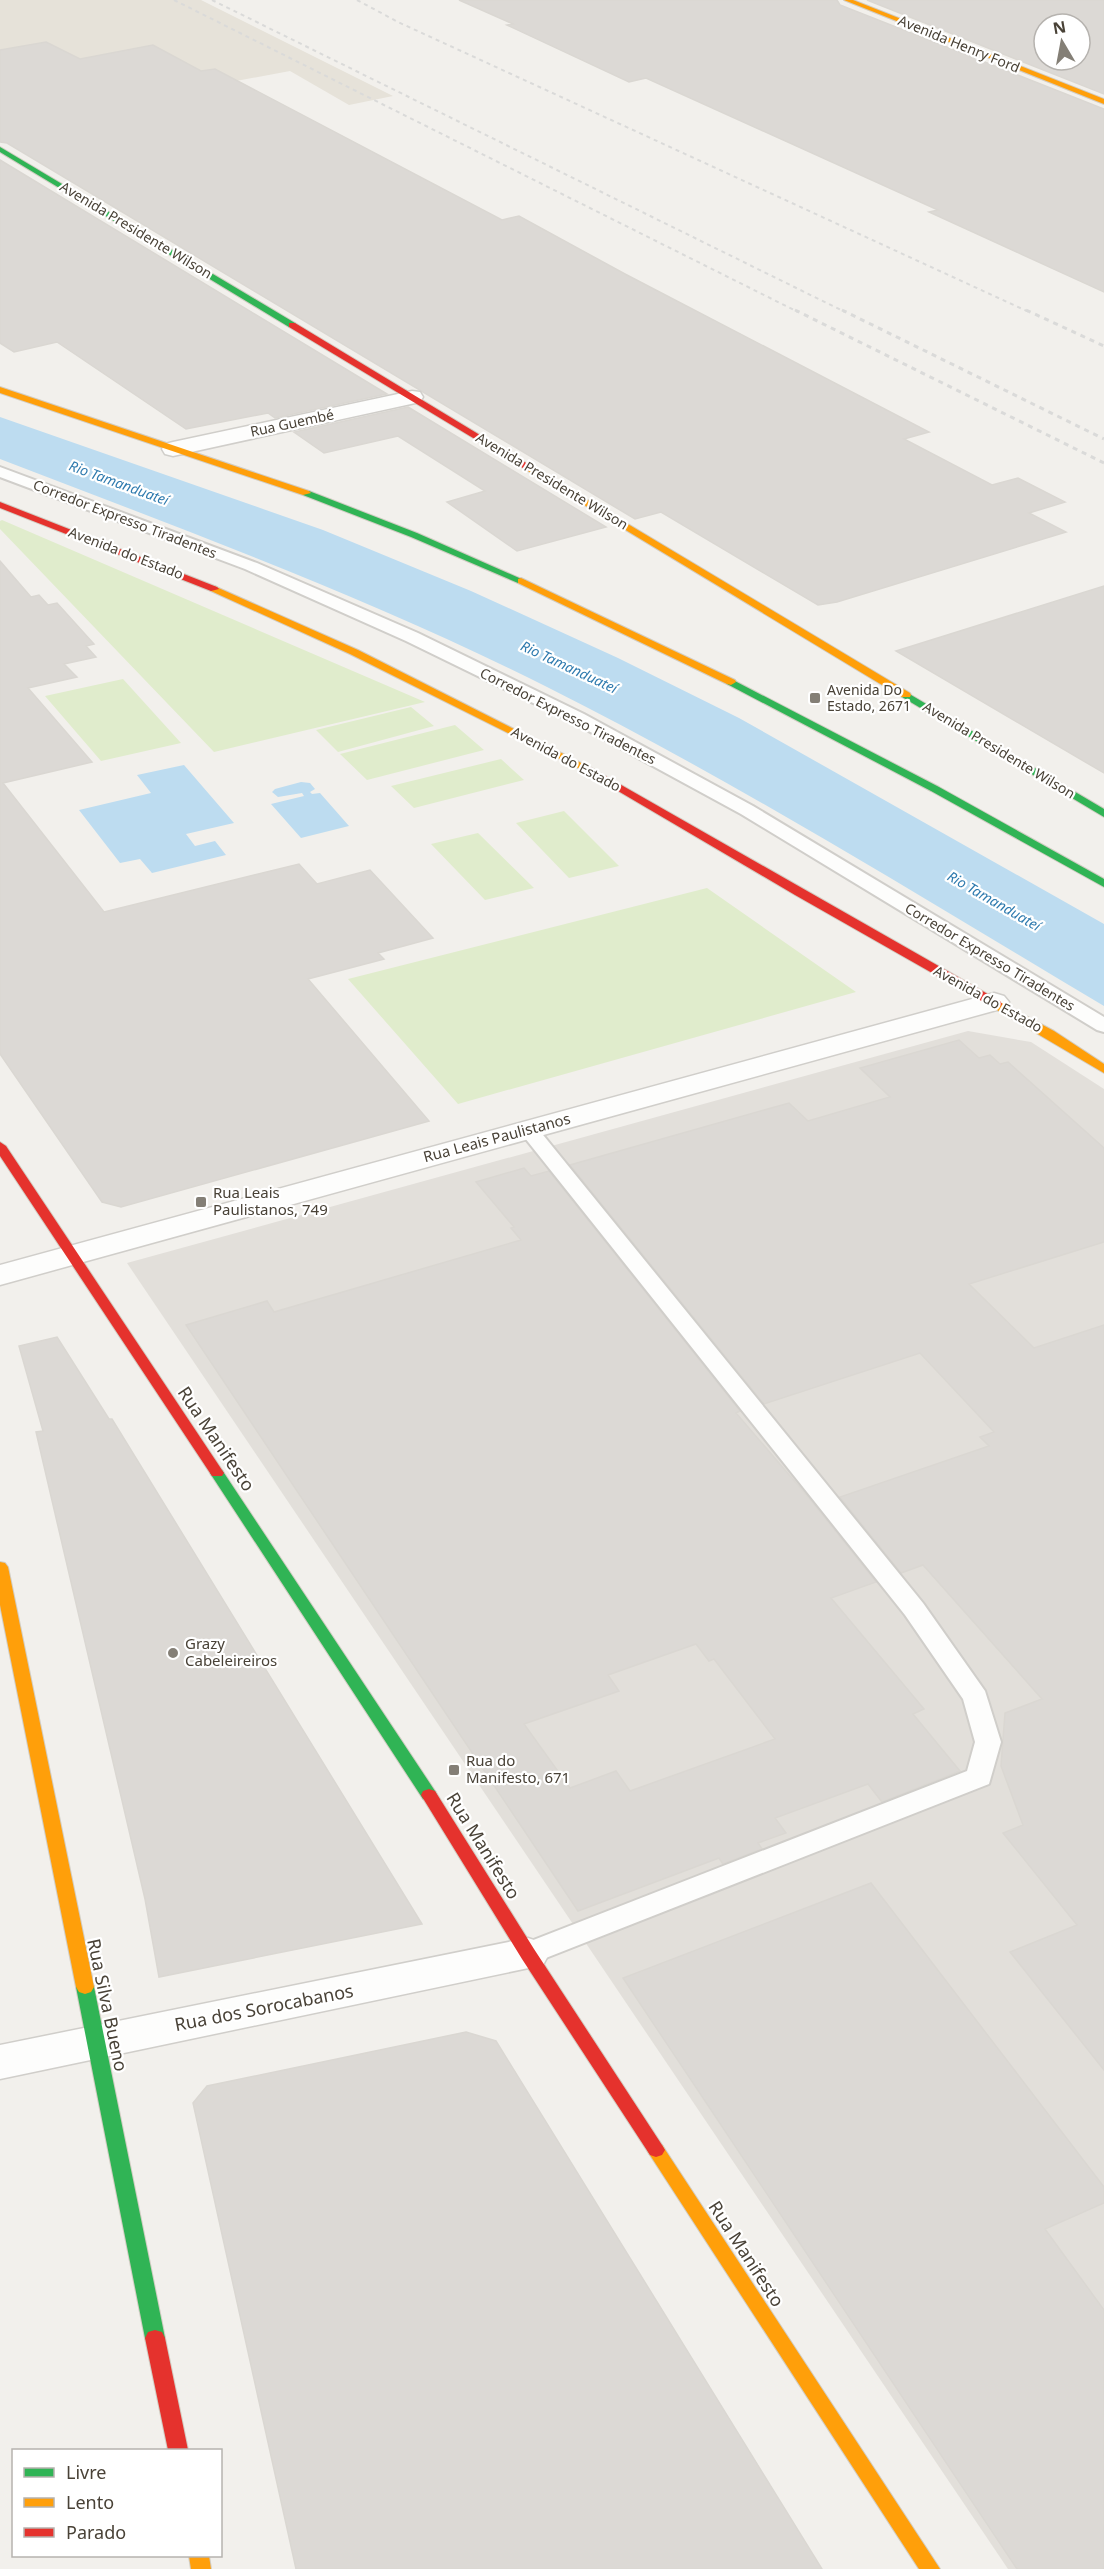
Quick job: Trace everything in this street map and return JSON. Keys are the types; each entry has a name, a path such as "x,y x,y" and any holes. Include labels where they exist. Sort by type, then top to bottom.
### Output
{"main road":[{"name":"Avenida Henry Ford","path":"847,0 1104,102"},
{"name":"Avenida Presidente Wilson","path":"0,149 1104,814"},
{"path":"0,390 304,493 412,534 542,591 710,669 781,706 931,785 1104,884"},
{"name":"Avenida do Estado","path":"0,505 230,595 334,642 523,735 609,780 799,893 1050,1034 1104,1069"},
{"name":"Rua Manifesto","path":"0,1146 421,1782 528,1954 930,2569"},
{"name":"Rua Silva Bueno","path":"0,1567 7,1636 96,2042 178,2449"}],"street":[{"name":"Rua Guembé","path":"173,449 412,397"},
{"name":"Rua Leais Paulistanos","path":"0,1275 73,1257 528,1129 994,1002"},
{"name":"Rua dos Sorocabanos","path":"0,2062 528,1954"}],"lane":[{"name":"Corredor Expresso Tiradentes","path":"0,472 251,566 412,637 578,718 747,810 1104,1026"},
{"path":"528,1129 914,1609 976,1697 988,1742 978,1777 528,1954"}],"shaded area":[{"path":"0,0 201,0 393,96 349,105 290,71 0,125"},
{"path":"968,1031 1031,1042 1104,1089 1104,2569 1008,2569 127,1263"}],"green space":[{"path":"2,520 425,702 214,752 0,529"},
{"path":"123,679 181,743 101,761 45,696"},
{"path":"411,707 434,726 338,752 316,730"},
{"path":"455,725 484,750 367,780 340,754"},
{"path":"501,759 524,780 414,808 391,786"},
{"path":"564,811 619,866 569,878 516,823"},
{"path":"478,833 534,888 485,900 431,844"},
{"path":"707,888 856,992 458,1104 348,979"}],"water":[{"name":"Rio Tamanduateí","path":"0,417 323,530 471,591 618,658 739,718 1104,924 1104,1006 760,802 549,688 346,595 0,459"},
{"path":"184,765 234,823 186,834 195,846 215,841 226,855 152,873 140,859 120,863 79,810 151,793 137,775"},
{"path":"301,782 310,783 315,789 310,792 320,793 349,826 301,838 271,804 304,796 302,793 278,797 272,792 275,789"}],"building":[{"path":"459,0 837,0 840,5 1104,109 1104,292 929,212 938,210 646,78 629,82 507,25 513,24"},
{"path":"867,0 1104,0 1104,94 1049,72 1092,72 1092,12 1032,12 1032,65"},
{"path":"46,42 80,59 153,45 201,71 215,69 502,220 519,216 625,274 929,432 904,439 992,485 1018,478 1065,502 1029,513 1066,532 837,602 818,605 661,512 635,519 7,143 0,142 0,50"},
{"path":"0,160 387,394 275,418 268,413 186,429 57,342 14,352 0,343"},
{"path":"408,407 606,527 517,551 447,502 485,491 398,436 324,453 294,432"},
{"path":"0,561 31,597 39,595 48,605 57,603 94,644 86,646 96,657 64,664 77,677 28,688 92,762 3,783 104,912 299,864 317,884 370,870 433,938 378,953 384,959 308,979 429,1121 121,1207 102,1202 0,1054"},
{"path":"1104,586 1104,773 896,651"},
{"path":"959,1040 979,1058 990,1055 1000,1064 1008,1062 1104,1148 1104,1242 969,1284 1034,1348 1104,1325 1104,2070 1010,1952 1077,1925 1003,1833 1023,1825 1001,1766 1005,1713 1042,1699 923,1565 901,1573 840,1497 989,1446 980,1437 994,1432 920,1353 764,1404 570,1165 789,1103 808,1121 890,1097 860,1068"},
{"path":"524,1168 531,1176 549,1171 740,1411 736,1413 809,1498 876,1582 831,1598 924,1709 913,1714 960,1771 882,1802 868,1784 775,1818 786,1833 758,1843 762,1849 723,1864 719,1858 578,1911 186,1325 267,1301 274,1312 521,1240 511,1228 514,1227 476,1182","holes":["696,1644 709,1661 714,1659 775,1739 630,1791 616,1771 570,1788 524,1724 619,1691 608,1675"]},
{"path":"57,1337 109,1419 112,1419 422,1924 159,1977 145,1899 36,1432 43,1431 19,1346"},
{"path":"871,1883 1104,2187 1104,2203 1045,2229 1104,2310 1104,2569 1017,2569 623,1978"},
{"path":"466,2032 496,2041 822,2569 296,2569 193,2103 207,2086"}],"railway":[{"path":"174,0 798,312"},
{"path":"212,0 845,312"},
{"path":"357,0 398,22 1029,312"},
{"path":"795,310 1104,463"},
{"path":"842,310 1104,439"},
{"path":"1026,310 1104,346"}],"traffic: fast":[{"path":"0,149 292,325"},
{"path":"306,493 414,535 521,581"},
{"path":"731,682 935,789 1104,884"},
{"path":"906,695 1104,814"},
{"path":"217,1473 429,1795"},
{"path":"85,1987 155,2338"}],"traffic: slow":[{"path":"847,0 1104,102"},
{"path":"0,390 306,493"},
{"path":"531,469 906,695"},
{"path":"521,581 731,682"},
{"path":"214,589 354,652 588,769"},
{"path":"996,1004 1050,1034 1104,1069"},
{"path":"0,1567 85,1987"},
{"path":"656,2150 930,2569"},
{"path":"199,2557 201,2569"}],"traffic: jam":[{"path":"292,325 531,469"},
{"path":"0,505 214,589"},
{"path":"588,769 799,893 996,1004"},
{"path":"0,1146 217,1473"},
{"path":"429,1795 528,1954 656,2150"},
{"path":"155,2338 178,2449"}],"place":[{"name":"Avenida Do Estado, 2671","path":"815,698"},
{"name":"Rua Leais Paulistanos, 749","path":"201,1202"},
{"name":"Grazy Cabeleireiros","path":"173,1653"},
{"name":"Rua do Manifesto, 671","path":"454,1770"}]}
